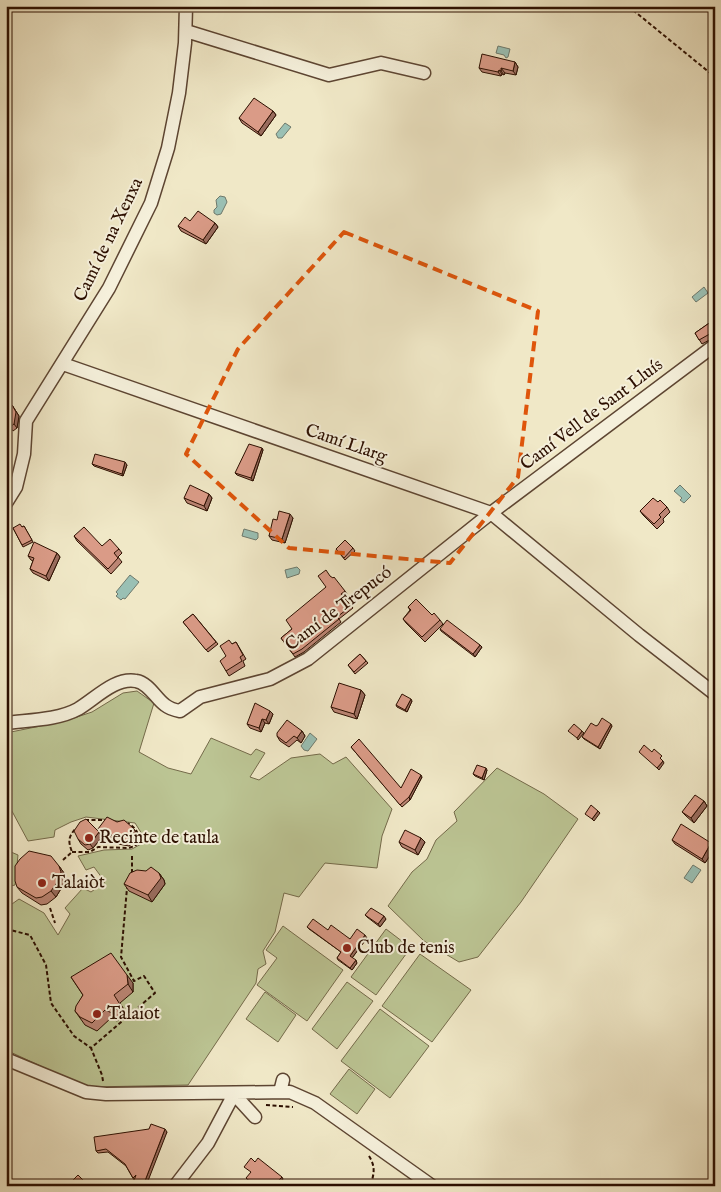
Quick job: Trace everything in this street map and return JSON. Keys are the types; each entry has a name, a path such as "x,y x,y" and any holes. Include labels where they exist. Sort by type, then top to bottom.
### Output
{"street":[{"name":"Camí de na Xenxa","path":"63,364 109,288 151,203 168,148 179,93 186,31 186,6"},
{"path":"186,31 329,76 381,63 424,73"},
{"name":"Camí Vell de Sant Lluís","path":"490,513 715,345"},
{"path":"6,503 16,487 24,454 26,421 63,364"},
{"name":"Camí Llarg","path":"63,364 490,513 639,635 715,694"},
{"name":"Camí de Trepucó","path":"6,723 50,717 76,710 116,684 127,681 138,681 154,693 164,704 180,711 200,697 270,679 308,659 490,513"},
{"path":"6,1059 86,1092 106,1094 234,1094 281,1086 315,1103 432,1186"},
{"path":"234,1094 255,1116"},
{"path":"175,1186 208,1143 234,1094"}],"path":[{"path":"628,6 715,77"},
{"path":"72,852 68,842 69,835 80,823 88,819 111,820"},
{"path":"63,860 72,852 90,852 98,847 128,848 135,846 138,842 138,834 133,826 126,822"},
{"path":"91,1048 155,993 144,976 134,980 121,957 126,890 133,872 132,856"},
{"path":"50,908 54,923"},
{"path":"6,929 30,935 46,965 51,1003 74,1036 91,1048 102,1075 106,1094"}],"highlighted area":[{"path":"344,232 538,311 518,477 450,563 289,548 186,454 238,349"}],"green space":[{"path":"137,691 154,703 139,752 168,768 191,774 211,738 251,755 256,749 265,753 250,777 259,780 291,758 320,754 333,764 346,757 392,809 382,836 377,868 325,863 299,897 284,893 275,932 263,951 266,964 258,969 256,983 188,1085 91,1087 6,1050 6,903 12,904 19,899 44,913 58,935 70,914 65,908 83,888 91,892 105,882 94,867 86,870 78,856 104,850 132,849 141,844 142,834 135,823 86,817 55,830 54,837 28,841 6,800 6,733 65,721 92,712 123,693"},
{"path":"497,768 544,794 578,819 521,902 478,957 459,962 424,941 388,906 412,872 427,859 436,840 457,821 454,812"},
{"path":"6,827 11,837 7,838 11,852 18,855 15,885 6,887"},
{"path":"283,926 343,970 307,1021 257,985 277,958 266,950"},
{"path":"386,929 407,945 409,950 376,995 351,977"},
{"path":"420,954 471,990 432,1042 382,1006"},
{"path":"347,982 373,1001 337,1049 312,1029"},
{"path":"265,992 296,1015 278,1042 246,1019"},
{"path":"380,1009 429,1046 390,1098 341,1061"},
{"path":"349,1069 375,1089 357,1114 330,1094"}],"water":[{"path":"498,46 510,49 508,57 506,58 504,55 496,53"},
{"path":"285,123 291,127 282,138 278,138 276,134"},
{"path":"220,196 225,197 227,202 221,214 217,215 214,213 214,210 217,207 216,200"},
{"path":"704,287 708,293 696,302 692,297"},
{"path":"680,485 691,496 684,503 680,500 682,498 674,491"},
{"path":"244,529 258,533 258,538 256,540 242,536"},
{"path":"297,567 300,570 299,574 287,578 285,570"},
{"path":"130,575 139,582 125,599 121,600 116,596 118,594 116,592"},
{"path":"310,733 317,739 308,751 304,750 301,746"},
{"path":"693,865 701,870 692,883 684,878"}],"building":[{"path":"482,54 515,62 513,71 501,68 501,71 499,70 498,72 479,68"},
{"path":"254,98 273,111 258,132 239,118"},
{"path":"198,211 215,223 203,240 178,226 185,217 190,221"},
{"path":"715,319 715,331 699,340 695,333"},
{"path":"12,405 16,412 14,424 10,427 6,419 6,408"},
{"path":"249,444 262,448 251,478 235,473"},
{"path":"95,454 125,462 122,474 92,464"},
{"path":"190,485 209,494 204,506 184,498"},
{"path":"653,498 658,502 660,500 667,507 654,524 640,511"},
{"path":"279,511 290,514 282,539 269,536 273,519 277,520"},
{"path":"20,524 22,527 24,526 32,540 22,545 13,528"},
{"path":"84,527 102,546 110,539 119,549 114,553 118,558 108,569 74,536"},
{"path":"345,540 353,548 344,558 336,549"},
{"path":"34,542 57,553 46,576 30,569 34,558 28,556"},
{"path":"326,570 345,591 341,594 351,606 337,617 339,619 293,654 281,638 292,629 286,620 326,587 318,576"},
{"path":"416,599 432,615 434,613 440,620 422,637 403,619 411,610 408,607"},
{"path":"193,614 216,642 206,650 183,622"},
{"path":"447,620 480,645 473,654 440,629"},
{"path":"229,640 232,644 236,642 243,655 240,657 242,661 226,671 220,661 226,656 220,646"},
{"path":"360,654 366,661 354,672 348,665"},
{"path":"339,683 361,690 354,714 331,707"},
{"path":"402,694 411,699 405,710 396,705"},
{"path":"255,703 270,711 266,720 262,719 259,728 247,724"},
{"path":"602,718 611,724 598,747 582,737 591,723 596,726"},
{"path":"287,720 302,731 297,738 294,736 286,743 277,736 277,733"},
{"path":"574,724 582,731 577,738 568,731"},
{"path":"359,739 401,788 411,769 421,775 409,797 400,805 351,747"},
{"path":"644,745 652,752 654,749 662,756 660,758 663,761 657,768 639,752"},
{"path":"477,765 486,768 482,778 473,774"},
{"path":"695,795 704,801 691,818 682,812"},
{"path":"591,805 598,811 592,819 585,814"},
{"path":"107,817 117,822 124,820 133,828 133,837 126,842 115,840 110,833 98,829"},
{"name":"Recinte de taula","path":"86,819 99,832 90,844 85,845 78,839 74,831 80,822"},
{"path":"681,824 711,843 702,859 672,840"},
{"path":"405,830 421,838 415,850 399,842"},
{"name":"Talaiòt","path":"29,851 51,856 61,872 58,881 51,891 42,897 36,898 17,887 15,881 15,866"},
{"path":"151,867 159,873 161,878 148,895 124,884 130,873 137,870 146,871"},
{"path":"371,908 384,916 378,924 365,915"},
{"name":"Club de tenis","path":"313,919 328,930 331,925 350,939 357,929 365,935 350,956 356,960 350,968 337,958 341,952 307,927"},
{"path":"111,953 127,975 128,984 114,995 121,1006 112,1013 105,1010 92,1023 80,1017 75,1011 83,995 71,977"},
{"path":"151,1124 165,1129 143,1186 132,1186 136,1175 133,1178 125,1164 106,1149 96,1151 94,1137 149,1129"},
{"path":"251,1158 255,1162 258,1158 282,1177 278,1181 284,1186 255,1186 246,1178 251,1172 244,1167"},
{"path":"78,1175 85,1182 84,1186 70,1186 69,1184"},
{"path":"221,1182 225,1186 206,1186"}],"place":[{"name":"Recinte de taula","path":"89,838"},
{"name":"Talaiòt","path":"42,883"},
{"name":"Club de tenis","path":"347,948"},
{"name":"Talaiot","path":"97,1014"}]}
